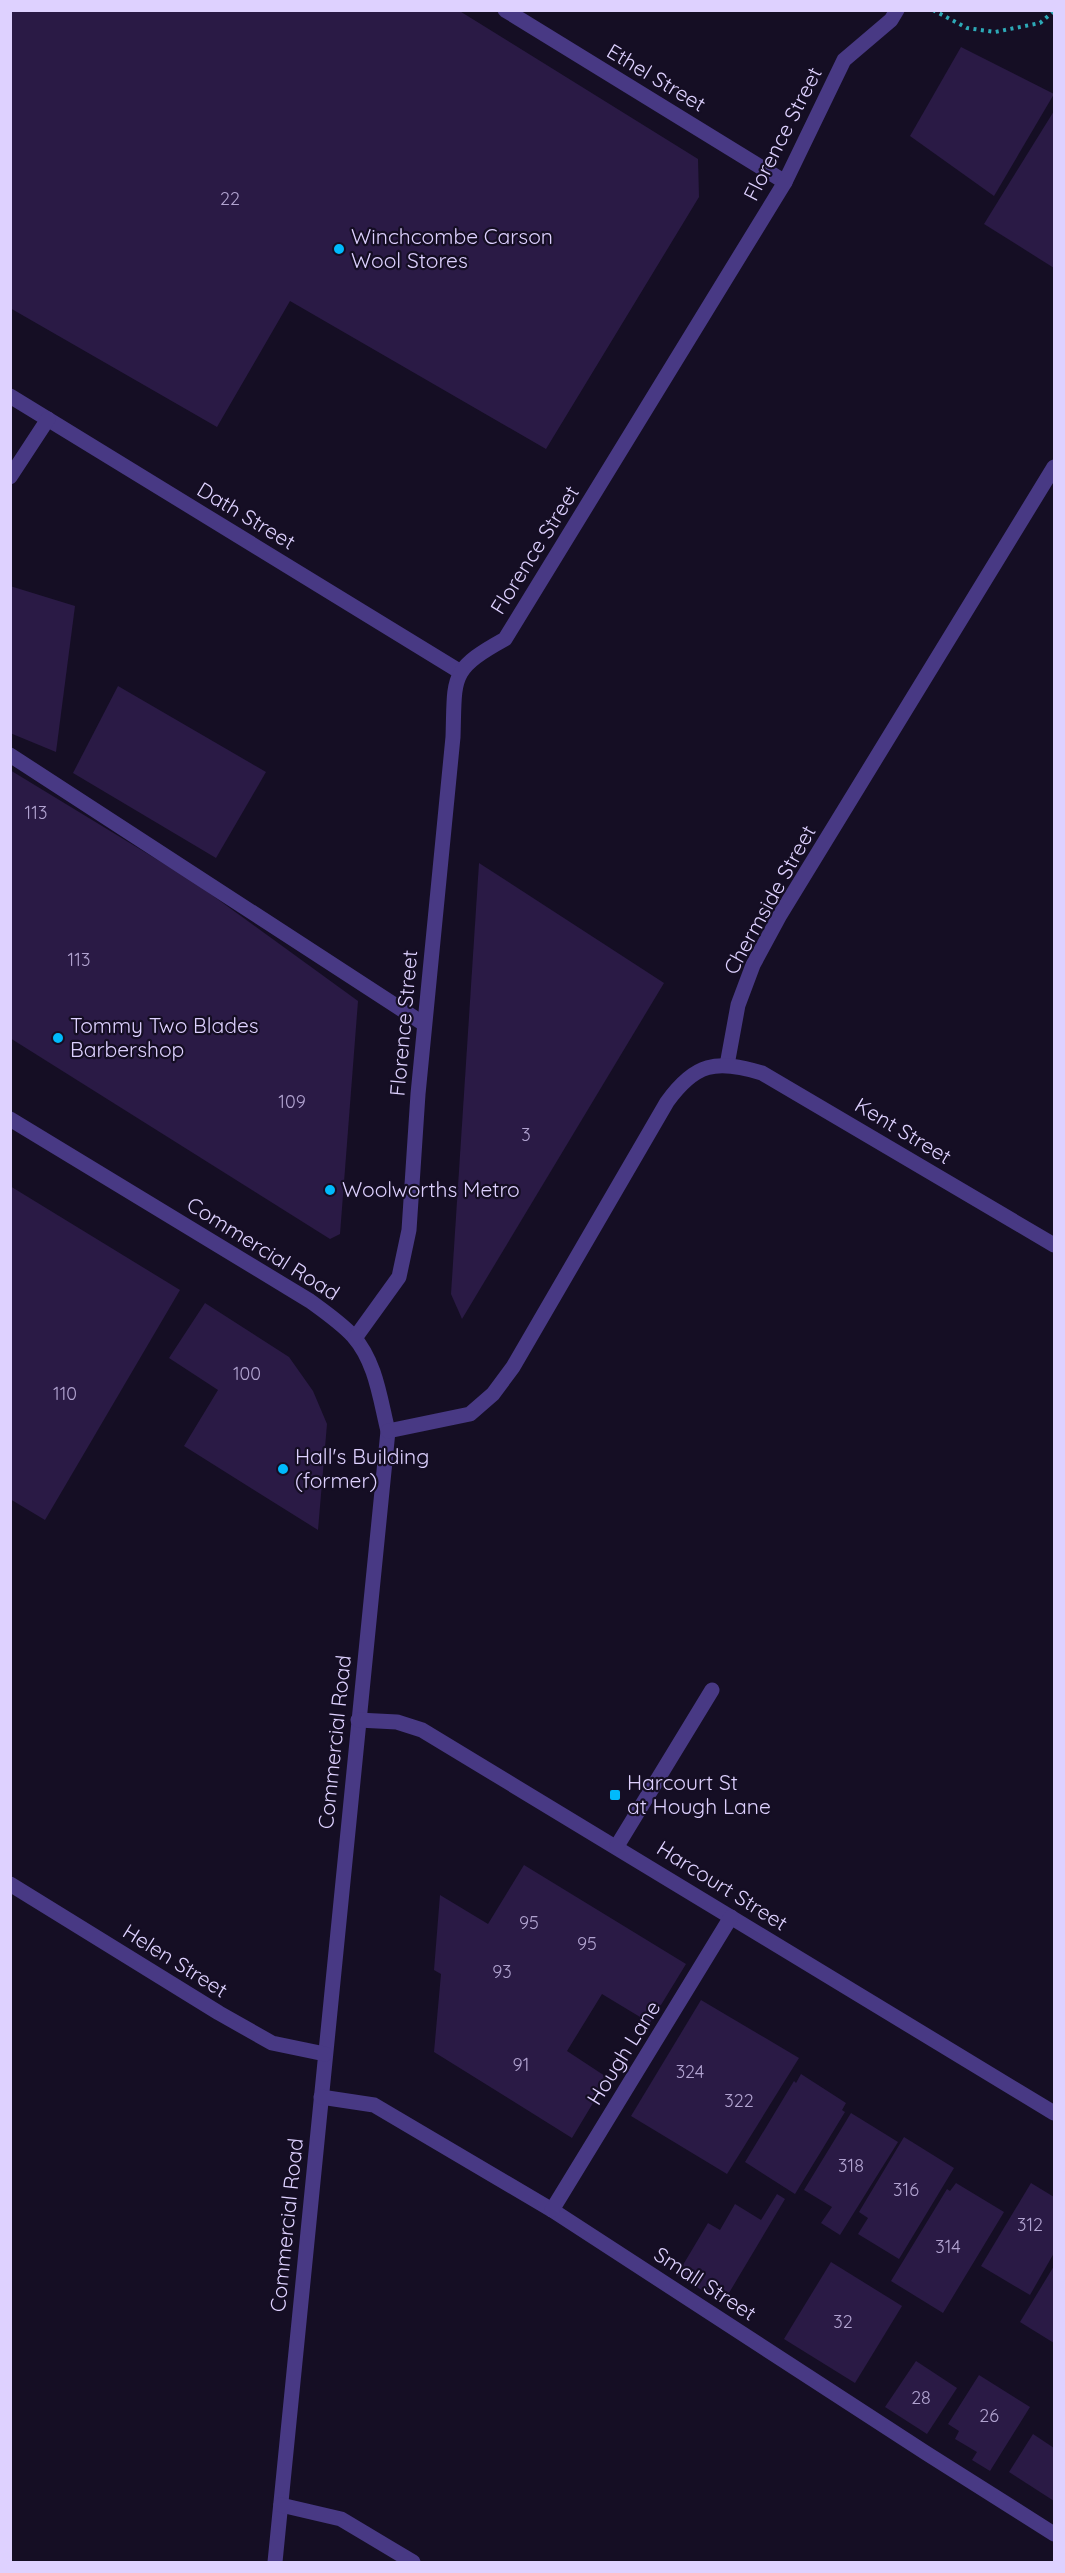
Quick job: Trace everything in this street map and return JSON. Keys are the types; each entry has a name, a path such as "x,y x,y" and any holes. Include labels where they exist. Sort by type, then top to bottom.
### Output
{"street":[{"name":"Ethel Street","path":"505,10 785,182"},
{"name":"Florence Street","path":"355,1338 399,1277 409,1230 424,1024 452,748 454,694 459,670 477,654 505,639 785,182 844,60 891,20 897,10"},
{"name":"Dath Street","path":"10,396 459,670"},
{"path":"10,477 48,419"},
{"name":"Chermside Street","path":"727,1065 738,1005 753,965 780,915 1054,467"},
{"path":"10,755 424,1024"},
{"path":"388,1431 470,1414 493,1394 513,1367 667,1102 684,1079 704,1069 727,1065"},
{"name":"Kent Street","path":"727,1065 762,1072 1054,1245"},
{"name":"Commercial Road","path":"10,1119 310,1301 355,1338 374,1373 388,1431 275,2562"},
{"path":"618,1846 712,1690"},
{"name":"Harcourt Street","path":"358,1720 397,1722 422,1730 618,1846 1054,2113"},
{"name":"Helen Street","path":"10,1884 219,2013 272,2043 326,2054"},
{"name":"Hough Lane","path":"552,2210 731,1917"},
{"name":"Small Street","path":"321,2097 374,2105 552,2210 1054,2534"},
{"path":"281,2505 341,2519 413,2562"}],"path":[{"path":"933,10 966,28 994,32 1040,23 1054,11"}],"building":[{"name":"Winchcombe Carson Wool Stores","path":"10,10 458,10 698,159 699,197 546,449 290,301 217,427 10,308"},
{"path":"961,47 1054,94 994,196 910,136"},
{"path":"1054,111 1054,268 984,224"},
{"path":"10,586 75,606 56,752 10,733"},
{"path":"118,686 266,772 216,858 73,773"},
{"path":"10,770 194,882 358,1001 340,1234 330,1239 10,1038"},
{"path":"479,863 664,983 462,1319 451,1294"},
{"path":"10,1186 180,1290 45,1520 10,1499"},
{"path":"205,1303 289,1357 313,1391 327,1424 318,1530 184,1446 218,1390 169,1358"},
{"path":"524,1865 686,1964 650,2023 602,1994 567,2051 608,2078 572,2138 434,2052 441,1974 434,1970 440,1895 488,1924"},
{"path":"701,2000 799,2058 727,2174 631,2116"},
{"path":"801,2074 846,2103 842,2110 845,2112 795,2194 745,2162 794,2081 796,2083"},
{"path":"851,2113 898,2142 840,2235 821,2223 832,2207 804,2190"},
{"path":"904,2137 954,2168 899,2259 858,2234 868,2218 859,2212"},
{"path":"956,2183 1004,2212 943,2313 891,2281 947,2189 950,2191"},
{"path":"1031,2183 1054,2197 1054,2253 1030,2295 981,2266"},
{"path":"777,2194 785,2199 723,2303 677,2275 708,2223 720,2230 735,2204 761,2220"},
{"path":"831,2262 902,2306 855,2383 784,2339"},
{"path":"1054,2266 1054,2343 1020,2322"},
{"path":"916,2361 957,2388 927,2434 885,2407"},
{"path":"979,2375 1030,2407 990,2471 972,2460 977,2452 955,2439 959,2431 948,2424"},
{"path":"1033,2434 1054,2448 1054,2501 1009,2472"}],"place":[{"name":"Winchcombe Carson Wool Stores","path":"339,249"},
{"name":"Tommy Two Blades Barbershop","path":"58,1038"},
{"name":"Woolworths Metro","path":"330,1190"},
{"name":"Hall's Building (former)","path":"283,1469"},
{"name":"Harcourt St at Hough Lane","path":"615,1795"}]}
